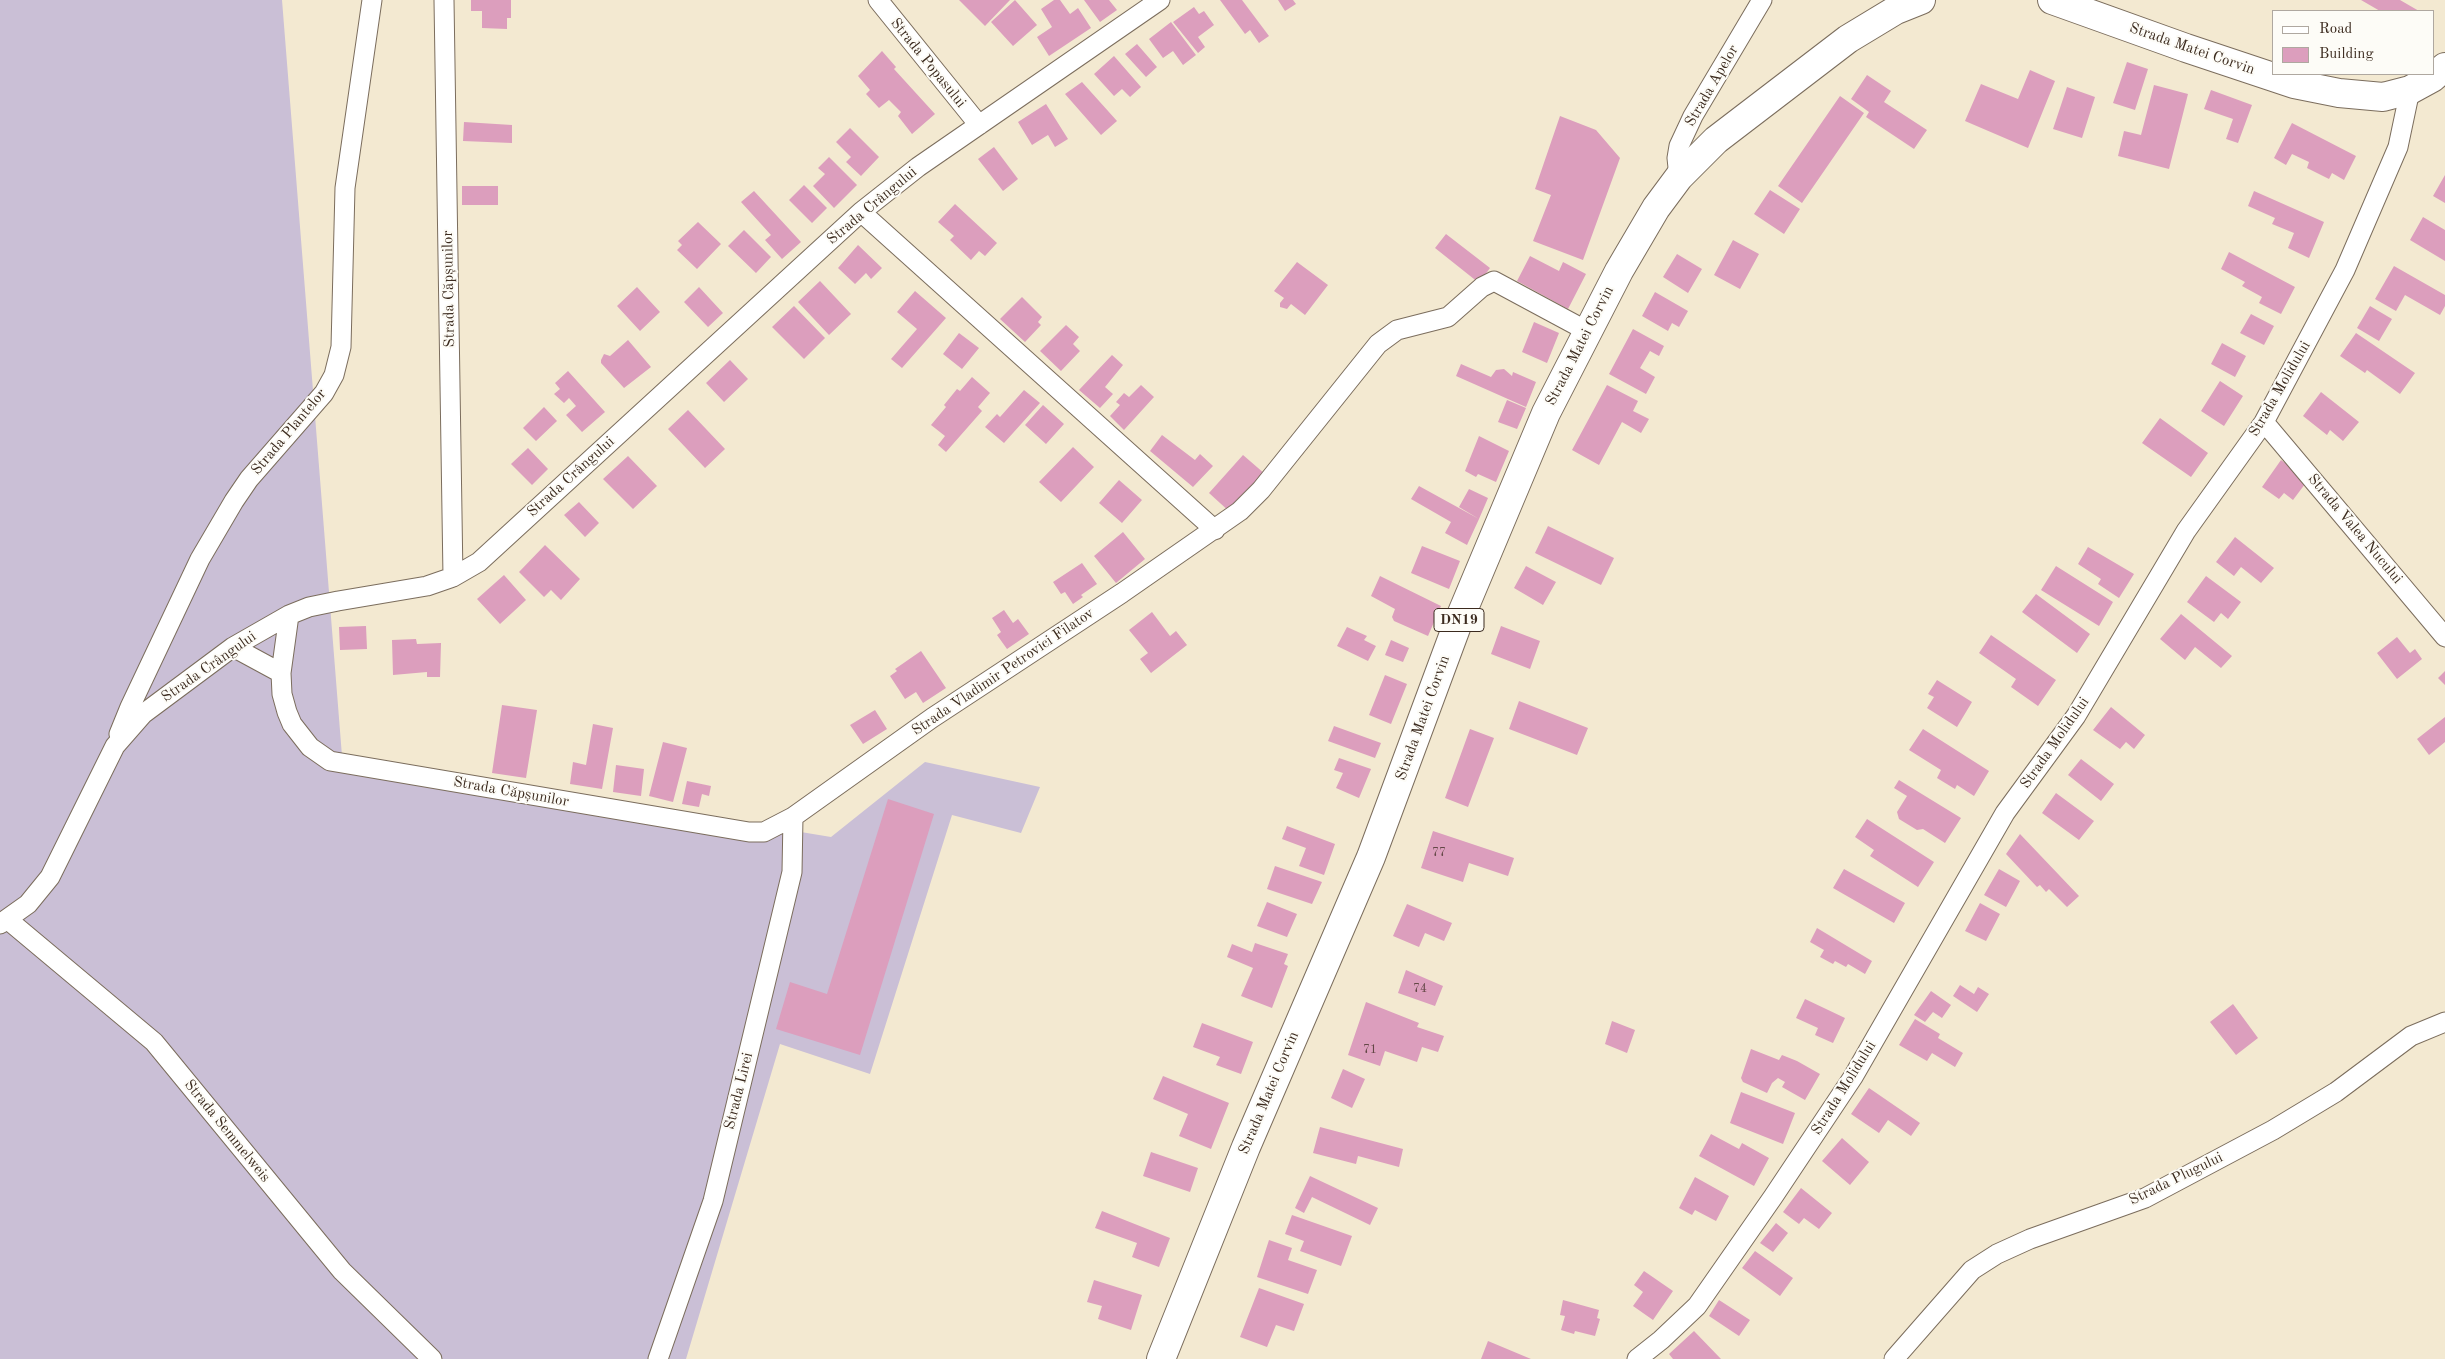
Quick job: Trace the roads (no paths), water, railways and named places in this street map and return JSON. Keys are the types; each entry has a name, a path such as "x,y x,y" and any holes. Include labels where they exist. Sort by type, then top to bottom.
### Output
{"main road":[{"name":"Strada Matei Corvin","path":"1161,1359 1246,1147 1371,857 1459,620 1546,413 1587,331 1656,208 1679,177 1716,140 1848,39 1896,10 1921,0"},
{"name":"Strada Matei Corvin","path":"2052,0 2294,84 2339,94 2383,97 2410,90 2432,78 2445,67"}],"street":[{"name":"Strada Plantelor","path":"115,746 130,707 200,559 224,517 249,478 324,393 334,375 341,347 345,188 372,0"},
{"name":"Strada Căpșunilor","path":"444,0 453,577"},
{"name":"Strada Popasului","path":"878,0 979,125"},
{"name":"Strada Crângului","path":"3,921 28,904 50,877 115,746 143,714 233,647 289,615 309,607 427,586 453,577 478,562 861,212 918,167 1160,0"},
{"name":"Strada Apelor","path":"1679,177 1677,158 1679,146 1693,116 1762,0"},
{"name":"Strada Molidului","path":"1636,1359 1661,1340 1697,1306 1773,1197 1853,1077 2005,813 2076,716 2186,531 2264,422 2345,270 2398,147 2410,90"},
{"path":"861,212 1215,530"},
{"name":"Strada Vladimir Petrovici Filatov","path":"793,817 932,718 1215,530 1261,490 1378,344 1397,330 1448,317 1482,288 1494,281 1587,331"},
{"name":"Strada Valea Nucului","path":"2264,422 2445,637"},
{"name":"Strada Căpșunilor","path":"289,615 281,674 282,694 292,724 310,747 330,761 748,832 764,832 793,817"},
{"path":"233,647 281,674"},
{"name":"Strada Lirei","path":"658,1359 713,1201 792,872 793,817"},
{"name":"Strada Semmelweis","path":"3,921 154,1042 342,1272 432,1359"},
{"name":"Strada Plugului","path":"1894,1359 1972,1270 1997,1254 2030,1239 2145,1198 2273,1130 2336,1092 2411,1036 2445,1022"}]}
